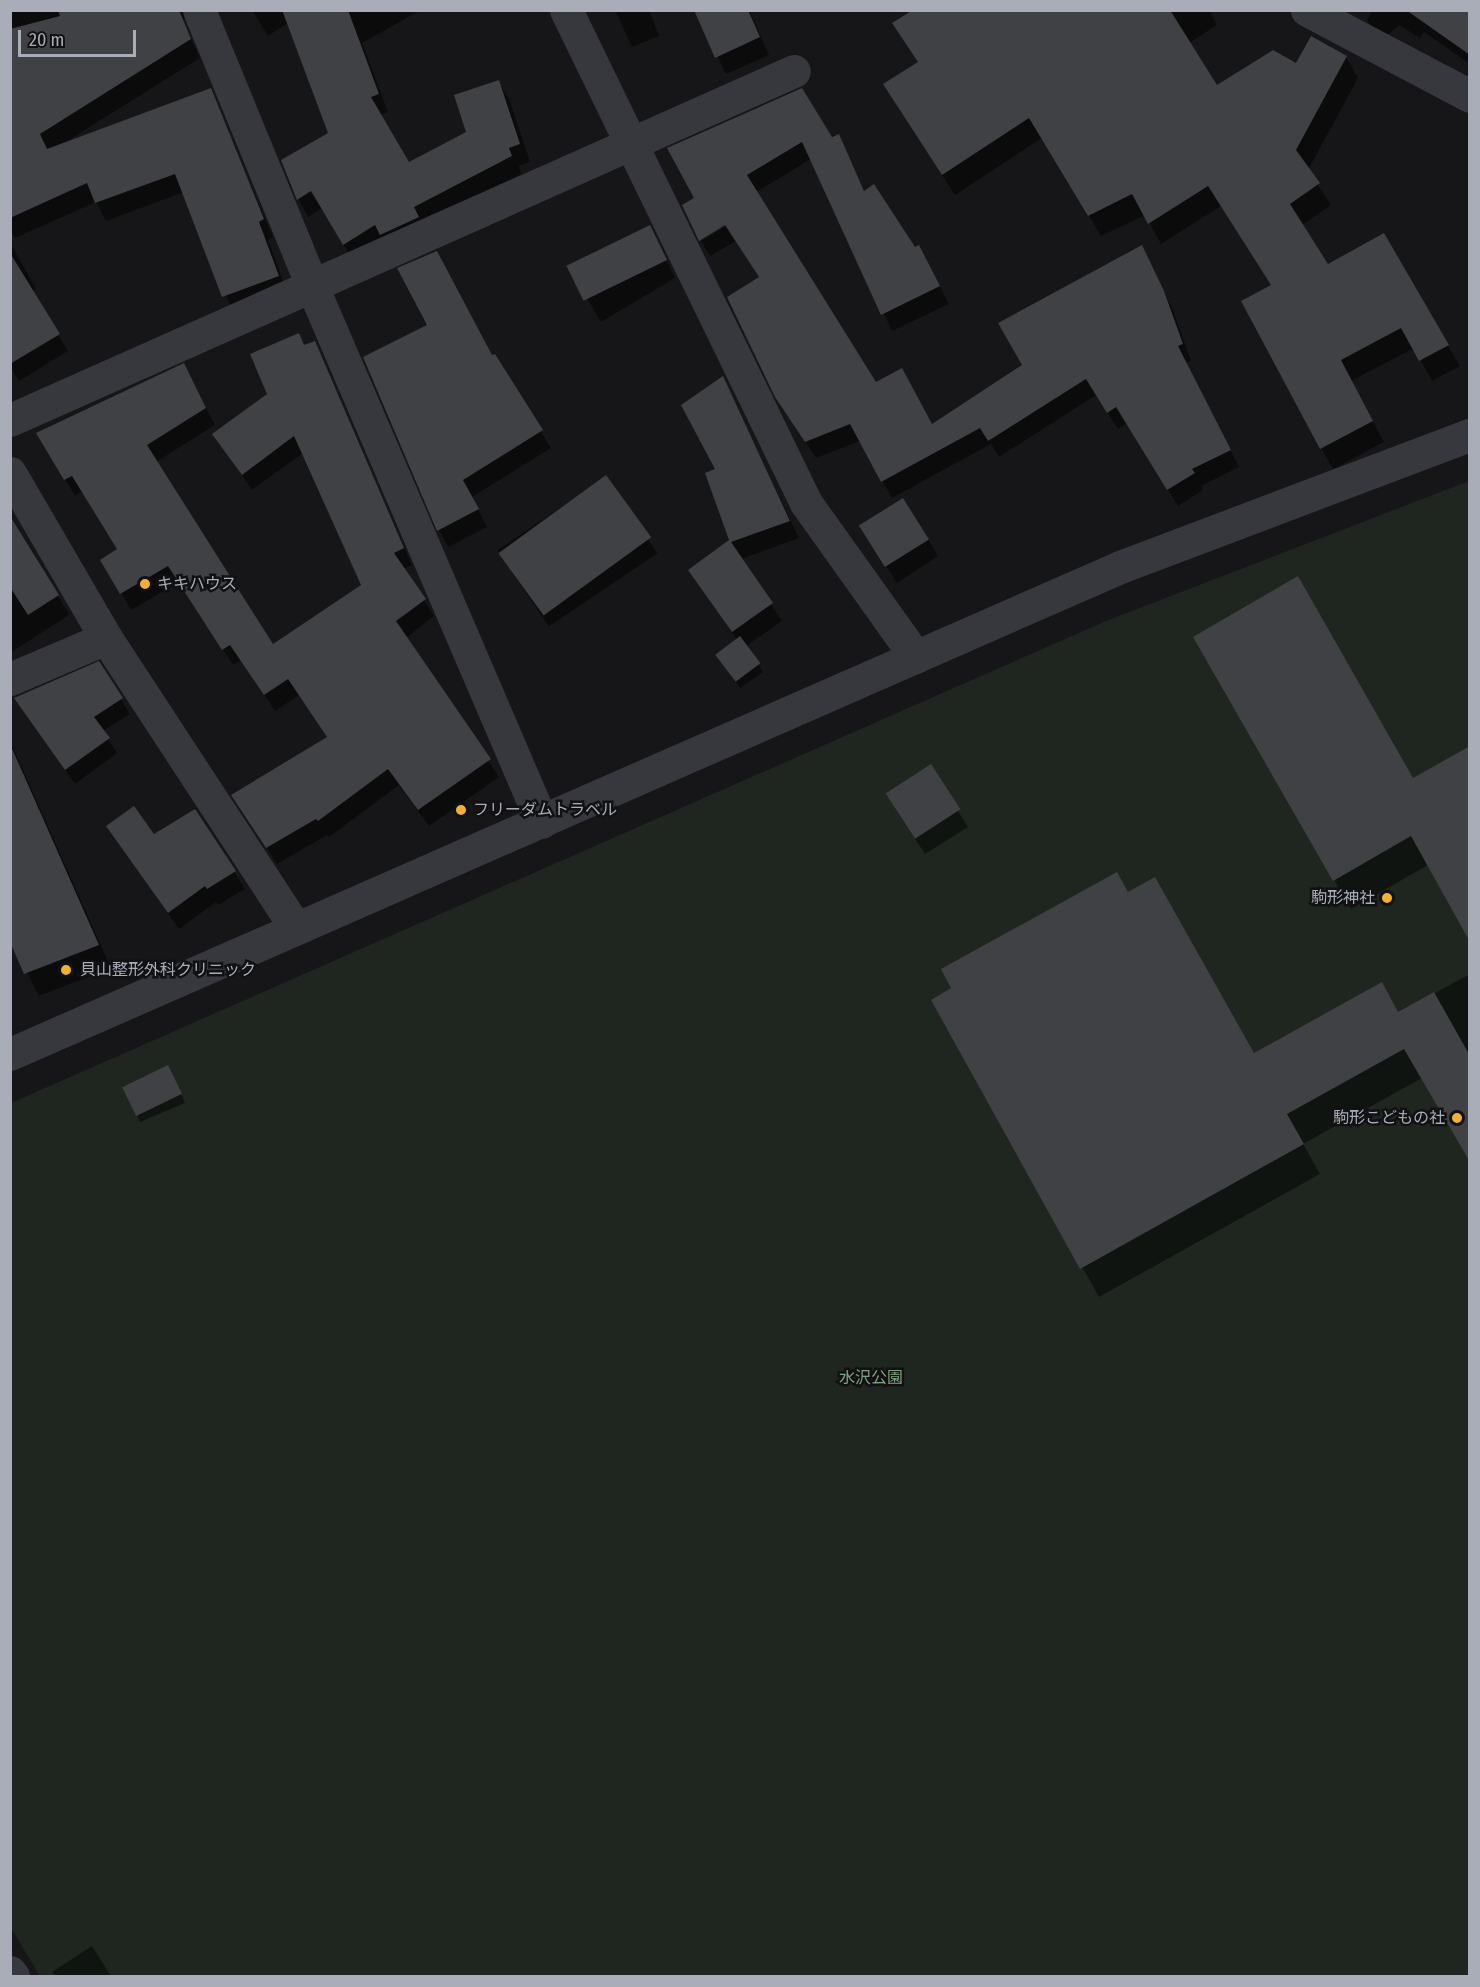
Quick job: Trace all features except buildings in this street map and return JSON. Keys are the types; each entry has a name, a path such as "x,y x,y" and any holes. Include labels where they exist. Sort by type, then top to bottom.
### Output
{"street":[{"path":"199,10 312,286 542,822"},
{"path":"566,10 806,503 916,657"},
{"path":"1307,10 1470,96"},
{"path":"10,420 631,141 794,71"},
{"path":"10,1053 1120,567 1470,435"},
{"path":"10,473 106,638 296,928"},
{"path":"10,679 106,638"},
{"path":"10,1972 13,1977"}],"green space":[{"name":"水沢公園","path":"1469,481 1469,1976 40,1976 11,1928 11,1103 1106,621"}],"place":[{"name":"キキハウス","path":"145,584"},
{"name":"フリーダムトラベル","path":"461,810"},
{"name":"駒形神社","path":"1387,898"},
{"name":"貝山整形外科クリニック","path":"66,970"},
{"name":"駒形こどもの社","path":"1457,1118"}]}
